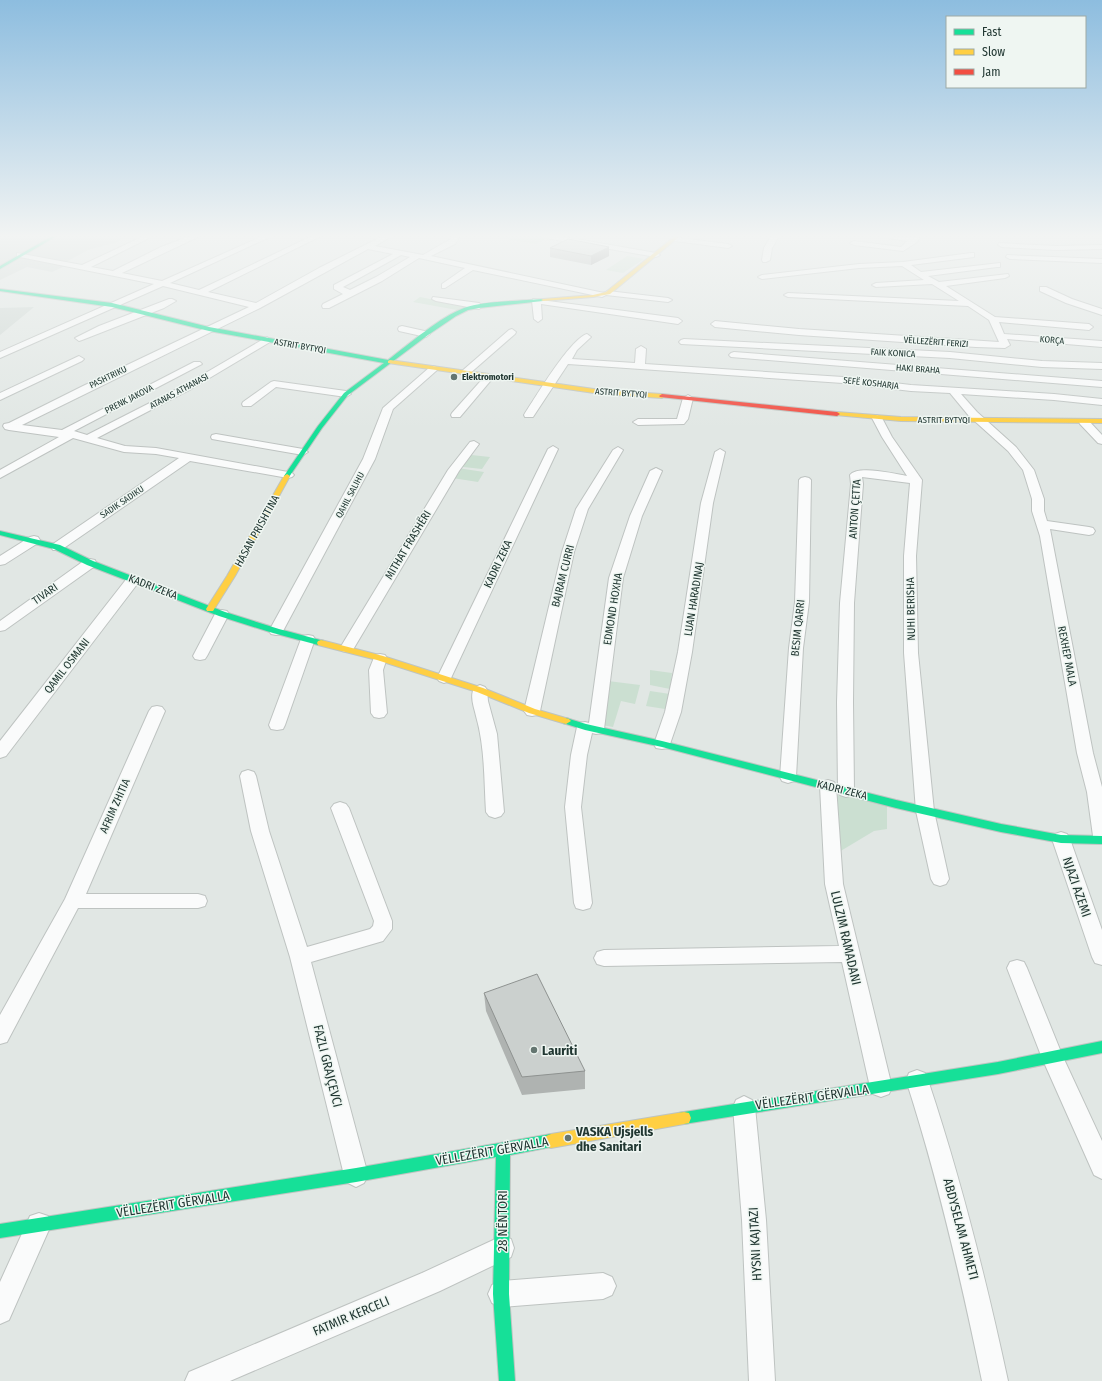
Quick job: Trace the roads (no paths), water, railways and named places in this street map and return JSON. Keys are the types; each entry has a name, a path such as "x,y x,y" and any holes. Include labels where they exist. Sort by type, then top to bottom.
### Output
{"street":[{"name":"ASTRIT BYTYQI","path":"78,300 112,305 209,329 388,362 601,392 688,398 877,418 1084,422 1102,421"},
{"path":"0,355 122,300"},
{"path":"235,300 257,306"},
{"name":"PASHTRIKU","path":"4,426 267,300"},
{"path":"326,306 337,300"},
{"name":"HASAN PRISHTINA","path":"445,300 478,306"},
{"name":"HASAN PRISHTINA","path":"216,611 232,576 288,475 320,427 346,394 426,334 454,315 466,309 478,306 541,300"},
{"path":"898,300 969,304"},
{"path":"963,300 985,313 992,319 1001,336"},
{"path":"1068,300 1102,312"},
{"path":"79,338 98,328 145,313 172,301"},
{"path":"536,301 538,319"},
{"name":"HASAN PRISHTINA","path":"536,301 678,321"},
{"path":"992,319 1089,327"},
{"name":"VËLLEZËRIT FERIZI","path":"715,324 799,332 1003,346 1005,345 1001,336"},
{"path":"402,329 426,334"},
{"path":"465,373 512,332"},
{"name":"KORÇA","path":"1001,336 1102,344"},
{"path":"529,415 574,348 587,337"},
{"name":"ATANAS ATHANASI","path":"89,438 188,387 267,340"},
{"name":"FAIK KONICA","path":"684,342 950,355 1042,364 1102,366"},
{"path":"640,366 641,349"},
{"name":"HAKI BRAHA","path":"734,355 1102,384"},
{"path":"0,397 79,359"},
{"name":"SEFË KOSHARJA","path":"565,361 843,380 954,391 1054,397 1102,402"},
{"name":"PRENK JAKOVA","path":"67,434 197,364"},
{"name":"QAHIL SALIHU","path":"276,630 369,459 388,408 433,369"},
{"path":"456,415 489,377"},
{"path":"247,404 274,384 346,394"},
{"name":"REXHEP MALA","path":"954,391 974,414 1012,449 1028,470 1038,499 1038,511 1046,536 1085,753 1095,792 1102,836"},
{"path":"638,422 680,422 683,419 688,398"},
{"path":"877,418 887,437 916,480"},
{"path":"1084,422 1102,441"},
{"path":"4,426 67,434 89,438 124,449 156,451 288,475"},
{"path":"0,475 67,434"},
{"path":"216,437 304,452"},
{"name":"MITHAT FRASHËRI","path":"347,648 454,470 474,444"},
{"name":"KADRI ZEKA","path":"444,678 553,449"},
{"name":"BAJRAM CURRI","path":"532,710 568,552 582,509 618,450"},
{"name":"LUAN HARADINAJ","path":"662,744 673,712 685,652 707,503 720,452"},
{"name":"SADIK SADIKU","path":"57,547 188,457"},
{"name":"EDMOND HOXHA","path":"590,728 616,578 636,516 656,471"},
{"name":"ANTON ÇETTA","path":"847,603 857,484 856,475 860,473 916,480"},
{"name":"BESIM QARRI","path":"788,776 796,648 802,602 805,480"},
{"name":"NUHI BERISHA","path":"916,480 910,556 911,646 925,811 940,879"},
{"path":"1042,524 1089,531"},
{"name":"KADRI ZEKA","path":"0,533 34,540 57,547 90,563 216,611 276,630 347,648 444,678 532,710 590,728 662,744 925,811 1001,828 1061,839 1102,840"},
{"path":"0,561 34,540"},
{"name":"TIVARI","path":"0,626 90,563"},
{"name":"QAMIL OSMANI","path":"0,752 133,580"},
{"name":"LULZIM RAMADANI","path":"847,603 845,702 837,789 834,884 881,1087"},
{"path":"200,656 216,611"},
{"path":"277,726 308,639"},
{"path":"379,713 376,670 380,658"},
{"path":"480,690 480,702 489,734 495,812"},
{"name":"AFRIM ZHITIA","path":"0,1035 72,901 157,711"},
{"path":"583,903 573,807 579,754 590,728"},
{"name":"FAZLI GRAJÇEVCI","path":"248,776 260,831 300,957 356,1175"},
{"path":"300,957 376,935 382,929 383,921 340,808"},
{"name":"NJAZI AZEMI","path":"1061,839 1102,957"},
{"path":"72,901 198,901"},
{"path":"604,958 850,954"},
{"path":"1017,968 1053,1058 1102,1167"},
{"name":"VËLLEZËRIT GËRVALLA","path":"0,1231 356,1175 562,1140 744,1106 881,1087 1053,1058 1102,1047"},
{"name":"ABDYSELAM AHMETI","path":"917,1080 933,1127 974,1276 995,1381"},
{"name":"HYSNI KAJTAZI","path":"744,1106 754,1220 762,1381"},
{"name":"28 NËNTORI","path":"503,1149 500,1294 507,1381"},
{"path":"0,1311 39,1225"},
{"name":"FATMIR KERCELI","path":"198,1381 431,1282 502,1248"},
{"path":"500,1294 603,1286"}],"place":[{"name":"Elektromotori","path":"454,377"},
{"name":"Lauriti","path":"534,1050"},
{"name":"VASKA Ujsjells dhe Sanitari","path":"568,1138"}]}
